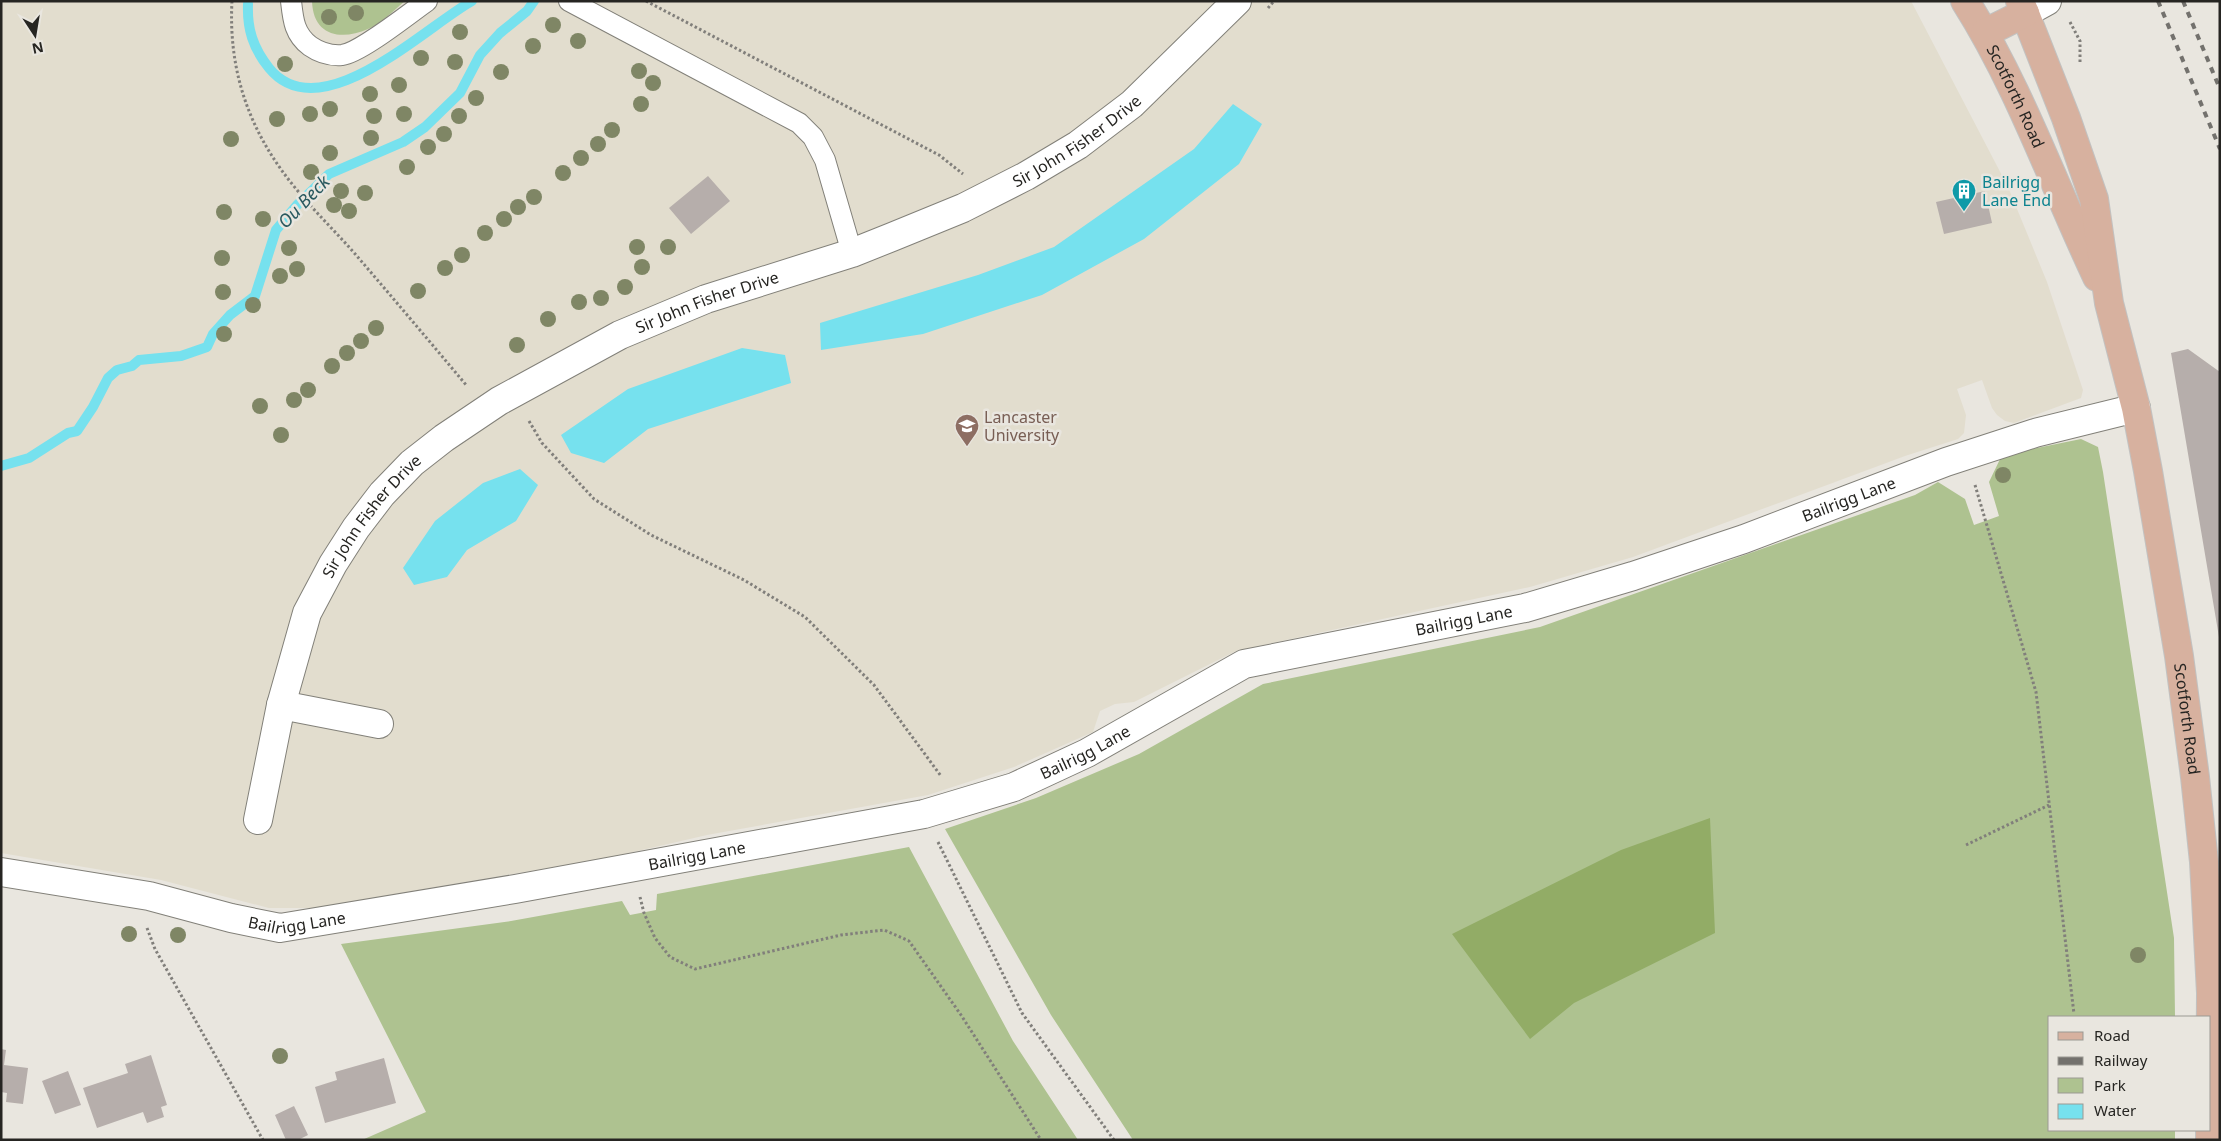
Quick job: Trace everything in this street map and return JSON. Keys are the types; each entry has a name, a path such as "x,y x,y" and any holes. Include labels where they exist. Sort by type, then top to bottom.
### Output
{"main road":[{"name":"Scotforth Road","path":"1965,1 1985,33 2109,303"},
{"name":"Scotforth Road","path":"2031,5 2066,118 2094,199 2109,303 2136,408 2179,656 2195,777 2204,862 2211,1016"},
{"path":"1985,33 2031,5"}],"street":[{"name":"Sir John Fisher Drive","path":"258,820 281,705 306,613 332,564 382,494 412,463 437,443 499,401 620,334 706,299 852,253 963,208 1026,176 1078,145 1132,104 1237,1"},
{"name":"Bailrigg Lane","path":"1,872 149,896 232,918 280,928 634,867 924,814 1014,787 1087,753 1244,664 1525,608 1633,576 1744,539 1965,456 2035,433 2136,408"},
{"path":"281,705 379,724"}],"lane":[{"path":"291,1 293,24 304,42 320,53 344,55 378,36 427,1"},
{"path":"569,1 799,122 813,138 825,160 852,253"}],"path":[{"path":"232,1 231,22 236,66 244,102 256,129 297,190 469,389"},
{"path":"646,1 939,155 968,177 961,180"},
{"path":"526,417 542,443 594,500 651,536 744,580 805,617 874,685 952,788 957,804"},
{"path":"1965,456 2036,692 2074,1014"},
{"path":"1966,845 2049,805"},
{"path":"924,814 1022,1013 1114,1140"},
{"path":"634,867 644,913 655,938 670,957 696,968 841,935 884,930 909,941 961,1015 1041,1140"},
{"path":"149,896 144,920 155,949 263,1140"}],"shaded area":[{"name":"Lancaster University","path":"1,1 1911,1 2008,187 2047,282 2083,390 2081,398 2014,423 2005,421 1997,415 1992,408 1982,380 1957,389 1966,415 1964,433 1958,439 1905,456 1633,557 1530,587 1236,651 1134,702 1115,704 1100,711 1093,732 1014,767 928,795 707,835 603,859 313,908 269,908 161,880 1,853"}],"green space":[{"path":"312,1 405,1 373,27 358,33 339,35 330,33 317,22"},
{"path":"2081,439 2098,447 2174,938 2175,1016 2048,1016 2048,1131 2175,1131 2175,1140 1133,1140 1051,1015 945,829 1036,798 1139,754 1263,684 1540,627 1915,495 1938,482 1965,499 1974,525 1999,516 1989,482 2002,455"},
{"path":"1710,818 1715,933 1574,1003 1530,1039 1452,934 1621,850"},
{"path":"909,847 1013,1041 1078,1140 362,1140 426,1112 341,944 511,921 622,901 630,915 656,910 657,894"}],"water":[{"path":"1233,104 1262,124 1239,164 1144,239 1042,295 923,334 821,350 820,323 978,275 1054,247 1194,149"},
{"path":"742,348 785,355 791,383 648,429 604,463 571,453 561,435 628,389"},
{"path":"520,469 538,485 516,521 467,550 447,577 414,585 403,568 435,521 483,483"}],"building":[{"path":"708,176 730,201 691,234 669,208"},
{"name":"Bailrigg Lane End","path":"1985,191 1992,223 1944,234 1936,202"},
{"path":"2188,349 2220,372 2220,643 2171,353"},
{"path":"1,1049 6,1050 4,1065 28,1068 23,1104 6,1102 7,1093 1,1092"},
{"path":"151,1055 167,1105 161,1107 164,1117 147,1123 143,1112 97,1128 83,1088 128,1073 125,1064"},
{"path":"384,1058 396,1103 325,1123 315,1087 337,1080 335,1072"},
{"path":"68,1071 81,1105 55,1114 42,1081"},
{"path":"294,1106 308,1135 298,1140 286,1140 275,1115"}],"waterway":[{"path":"248,4 252,38 269,68 290,84 315,88 343,82 372,68 472,1"},
{"name":"Ou Beck","path":"1,466 29,458 68,433 77,431 93,407 108,378 117,370 132,366 139,360 181,356 207,347 213,334 230,315 255,296 276,230 298,204 329,174 403,142 425,127 460,93 480,55 500,33 527,11 534,1"}],"railway":[{"path":"2158,1 2220,149"},
{"path":"2183,1 2220,89"}],"place":[{"name":"Bailrigg Lane End","path":"1964,212"},
{"name":"Lancaster University","path":"967,447"}]}
